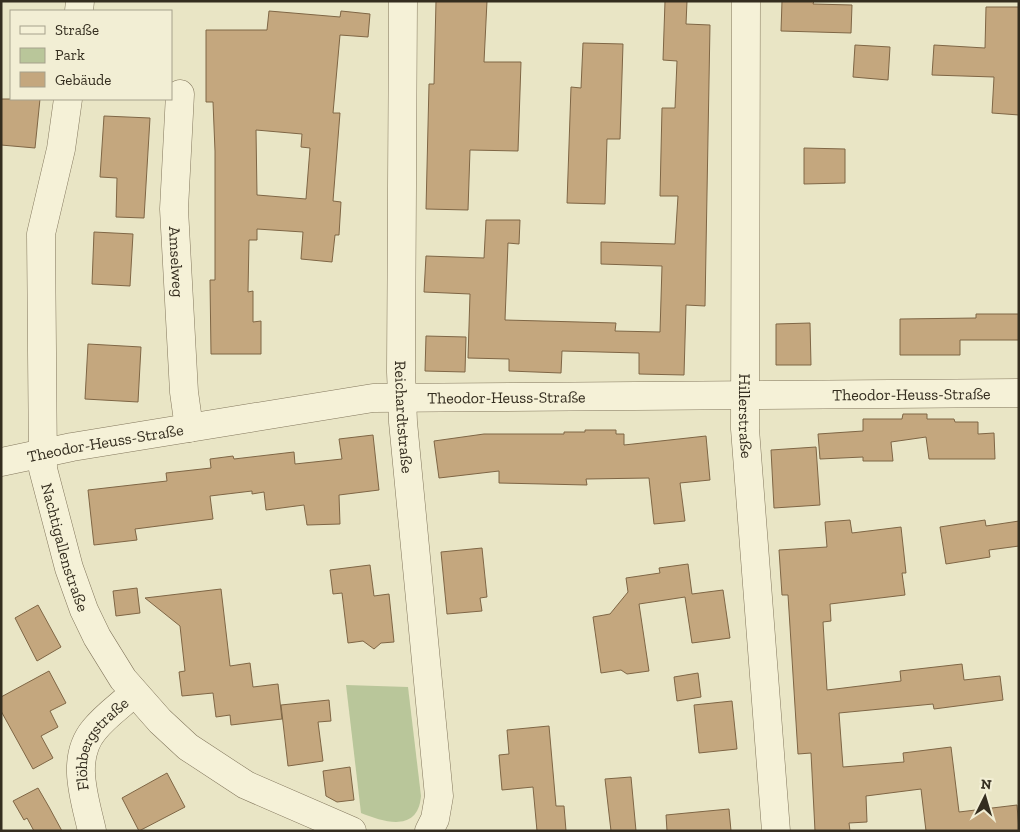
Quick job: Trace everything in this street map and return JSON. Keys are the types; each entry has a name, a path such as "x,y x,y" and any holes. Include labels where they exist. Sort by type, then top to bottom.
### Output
{"street":[{"name":"Reichardtstraße","path":"404,1 402,397 439,796 435,819 429,831"},
{"name":"Hillerstraße","path":"746,1 745,429 776,831"},
{"name":"Amselweg","path":"180,94 174,209 184,392 190,428"},
{"name":"Nachtigallenstraße","path":"68,100 61,149 41,234 43,469 70,568 84,610 97,636 134,693 174,736 214,766 267,795 352,831"},
{"name":"Theodor-Heuss-Straße","path":"1,462 43,453 373,398 1019,393"},
{"name":"Flöhbergstraße","path":"92,831 81,783 81,766 85,746 93,730 134,693"}],"green space":[{"path":"346,685 408,687 421,796 419,807 414,815 407,820 390,822 361,813"}],"building":[{"path":"436,1 487,1 484,62 521,62 518,151 470,150 468,210 426,209 429,84 434,84"},
{"path":"665,1 687,1 686,24 710,25 705,306 686,305 684,375 639,374 639,353 562,351 561,373 509,371 509,359 468,358 470,294 424,292 426,256 484,258 486,220 520,220 519,244 508,243 505,320 616,323 615,331 660,332 662,266 601,264 601,242 675,244 678,196 660,196 662,108 675,108 677,61 663,60"},
{"path":"782,1 814,1 813,4 852,5 851,33 781,31"},
{"path":"986,7 1019,7 1019,115 992,113 994,77 932,75 934,45 985,48"},
{"path":"269,11 340,17 341,11 370,14 368,37 340,35 333,113 340,113 333,201 341,202 339,235 335,235 332,262 301,259 303,232 257,229 257,240 249,240 248,292 253,291 253,322 261,321 261,354 211,354 210,280 215,280 215,151 213,102 206,102 206,30 267,30","holes":["256,130 302,134 301,147 310,148 306,199 257,195"]},
{"path":"583,43 623,44 620,139 607,139 605,204 567,203 571,87 581,88"},
{"path":"855,45 890,47 888,80 853,77"},
{"path":"1,99 40,100 35,148 1,145"},
{"path":"104,116 150,118 144,218 116,217 117,178 100,177"},
{"path":"804,148 845,149 845,183 804,184"},
{"path":"94,232 133,234 130,286 92,284"},
{"path":"976,314 1019,314 1019,340 960,340 960,355 900,355 900,319 976,318"},
{"path":"810,323 811,365 776,365 776,324"},
{"path":"426,336 466,337 465,372 425,371"},
{"path":"88,344 141,347 138,402 85,399"},
{"path":"903,414 927,414 927,419 954,419 955,422 978,422 978,434 994,433 995,459 929,459 926,437 891,442 893,461 863,461 863,457 820,459 818,434 863,431 863,419 902,419"},
{"path":"585,430 616,430 616,434 624,434 624,445 706,436 710,480 680,483 685,521 654,524 649,478 586,479 587,485 499,483 499,471 439,478 434,441 484,434 564,434 564,432 585,432"},
{"path":"373,435 379,490 339,495 340,524 307,525 304,505 266,510 264,492 252,494 252,491 210,496 213,519 135,529 137,540 94,545 88,490 167,481 166,473 211,468 210,459 233,456 234,459 294,452 295,464 342,459 339,439"},
{"path":"816,447 820,505 774,508 771,450"},
{"path":"850,520 852,533 901,527 906,573 902,573 905,595 830,604 831,621 823,622 827,690 901,681 900,671 962,664 964,680 1000,676 1003,700 934,709 933,704 839,713 843,767 904,762 903,753 951,747 959,812 1017,805 1019,831 926,831 921,789 866,796 867,822 849,823 850,831 815,831 811,753 798,754 788,595 782,595 779,550 827,547 825,522"},
{"path":"985,520 986,526 1019,521 1019,546 989,550 990,557 946,564 940,527"},
{"path":"482,548 487,597 480,598 482,611 447,614 441,552"},
{"path":"688,564 692,594 723,590 730,638 692,643 685,597 639,604 649,671 627,674 621,670 601,673 593,617 610,614 628,592 626,578 660,573 659,568"},
{"path":"370,565 374,596 389,594 394,642 381,643 374,649 363,641 348,643 342,593 333,594 330,570"},
{"path":"137,588 140,613 116,616 113,591"},
{"path":"221,589 230,666 250,663 253,687 278,684 282,719 231,725 230,715 216,717 213,693 182,696 179,672 185,671 180,626 145,598"},
{"path":"38,605 61,647 37,661 15,618"},
{"path":"49,671 66,703 50,711 58,727 41,736 53,758 33,769 1,711 1,697"},
{"path":"698,673 701,697 677,701 674,677"},
{"path":"329,700 331,721 318,722 323,761 288,766 281,705"},
{"path":"732,701 737,749 699,753 694,705"},
{"path":"549,726 556,806 564,806 566,831 537,831 533,787 502,790 499,755 509,754 507,730"},
{"path":"350,767 354,800 337,802 326,796 323,771"},
{"path":"167,773 185,807 139,831 122,798"},
{"path":"631,777 636,831 611,831 605,779"},
{"path":"38,788 62,831 34,831 27,818 24,820 13,801"},
{"path":"729,809 731,831 667,831 666,815"}]}
